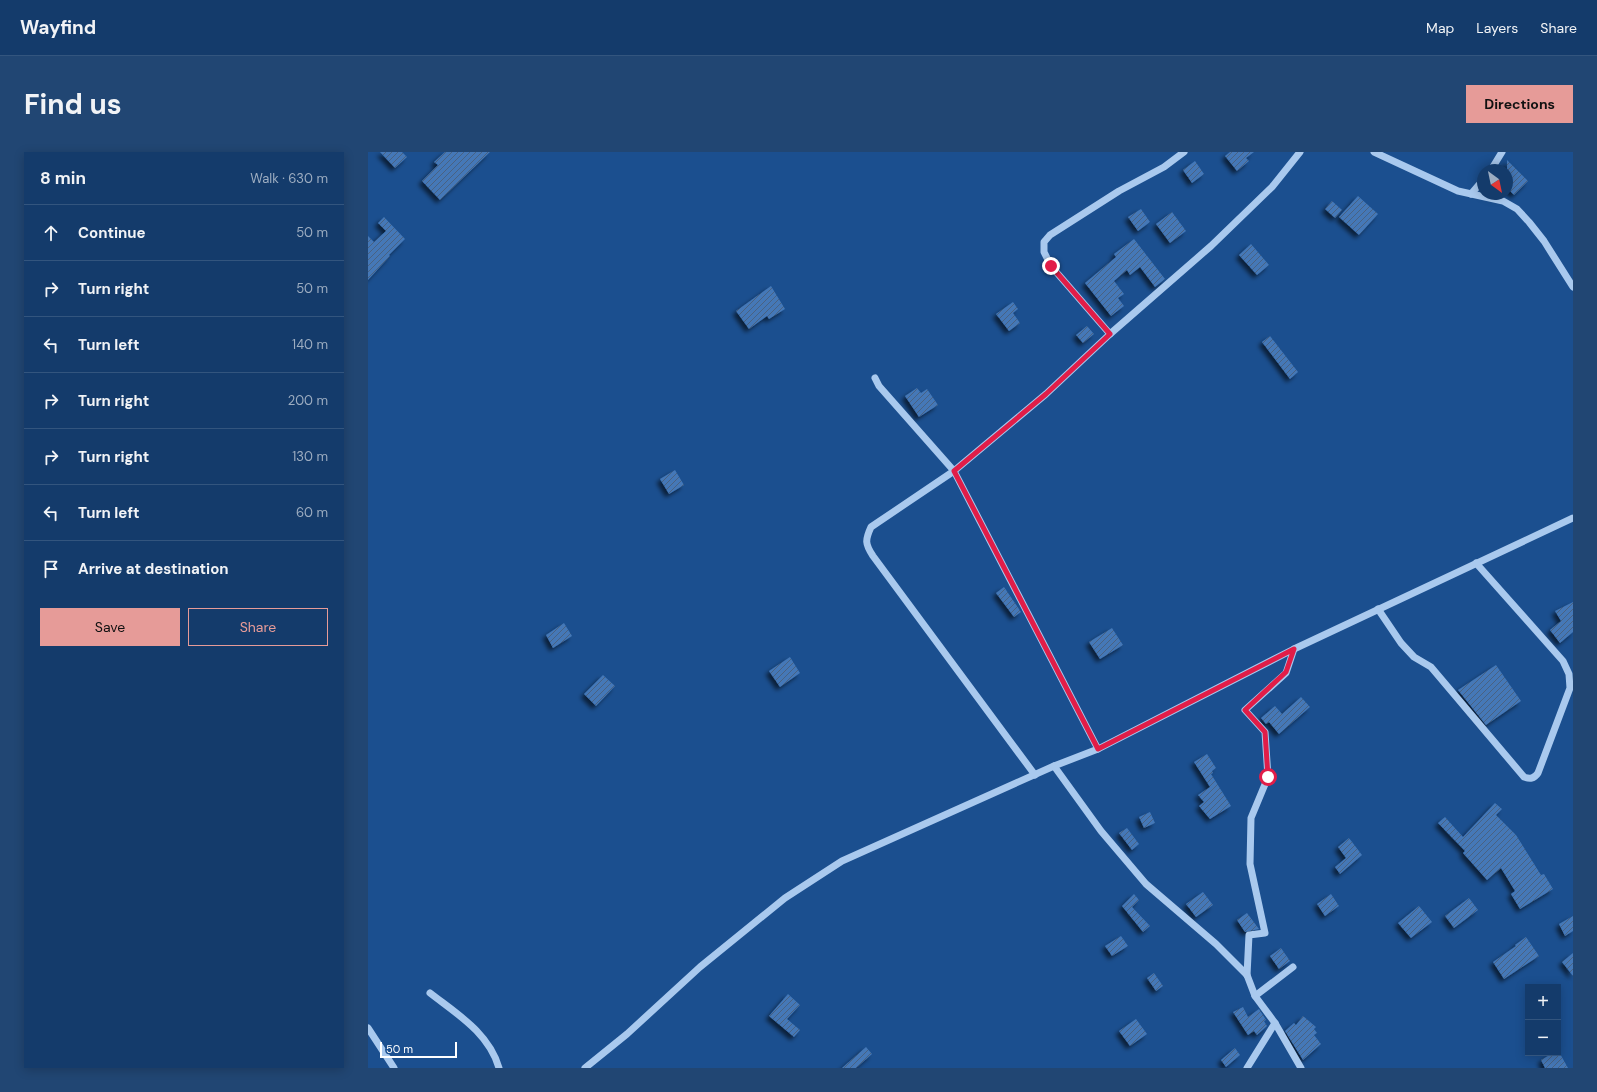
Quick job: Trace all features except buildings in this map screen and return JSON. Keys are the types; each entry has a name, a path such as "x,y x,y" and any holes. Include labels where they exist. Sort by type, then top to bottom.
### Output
{"street":[{"path":"1110,334 1051,266 1044,252 1044,242 1062,227 1119,191 1164,167 1184,152"},
{"path":"1035,775 872,556 867,546 866,537 872,527 954,471 1046,394 1110,334 1211,246 1272,187 1300,152"},
{"path":"1374,152 1458,191 1503,201 1516,209 1529,222 1544,241 1573,287"},
{"path":"1495,164 1502,152"},
{"path":"1471,194 1477,187"},
{"path":"875,378 879,386 954,471 1098,749"},
{"path":"585,1068 627,1034 700,968 791,894 842,861 1054,766 1098,749 1294,649 1573,518"},
{"path":"1378,609 1401,643 1414,656 1432,667 1524,777 1530,779 1535,777 1538,773 1570,688 1569,674 1563,661 1476,563"},
{"path":"1294,649 1286,672 1245,710 1265,732 1268,767 1266,785 1251,818 1250,864 1265,933 1249,935 1247,975 1255,996 1275,1023 1301,1068"},
{"path":"1054,766 1101,831 1146,884 1216,944 1247,975"},
{"path":"1255,996 1293,967"},
{"path":"430,993 478,1031 497,1059 499,1068"},
{"path":"1247,1068 1275,1023"},
{"path":"368,1028 394,1068"}],"route":[{"path":"1051,266 1110,334 1046,394 954,471 1098,749 1294,649 1286,672 1245,710 1265,732 1268,777"}]}
